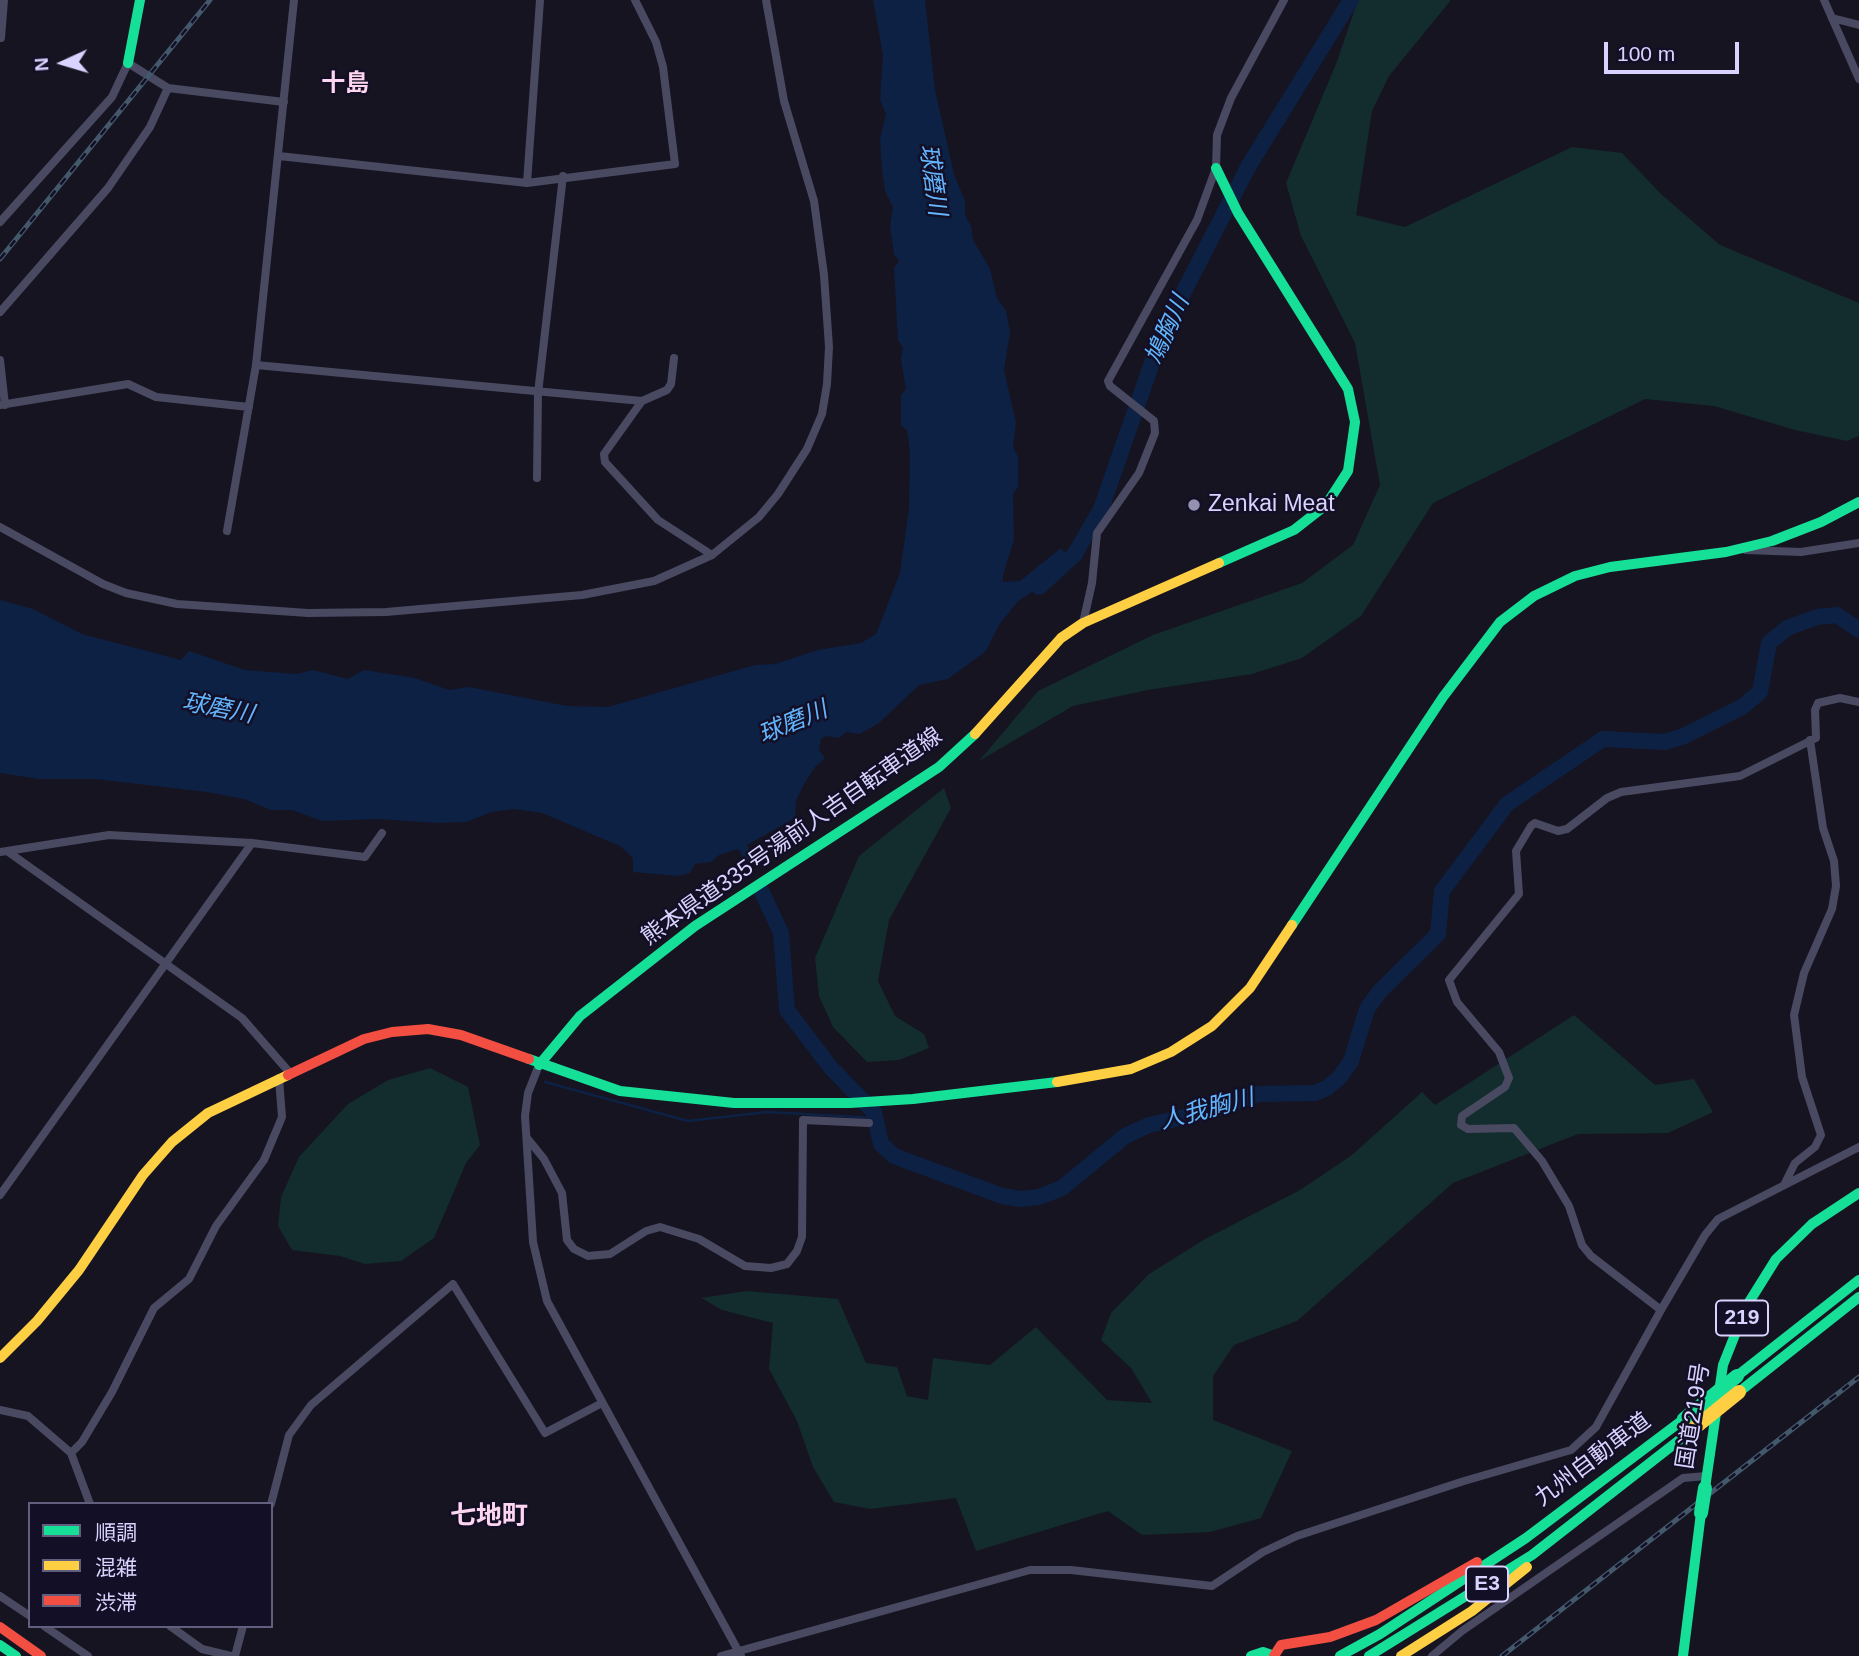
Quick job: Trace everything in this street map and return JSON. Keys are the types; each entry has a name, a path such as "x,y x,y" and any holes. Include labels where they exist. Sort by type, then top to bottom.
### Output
{"main road":[{"path":"128,64 140,0"},
{"name":"熊本県道335号湯前人吉自転車道線","path":"539,1065 580,1016 695,926 939,767 964,746 1047,651 1083,623 1294,530 1326,505 1348,471 1355,422 1348,389 1238,213 1216,168"},
{"path":"0,1358 37,1321 79,1269 143,1175 173,1142 208,1113 364,1039 392,1032 428,1029 461,1035 539,1065 621,1091 653,1097 734,1103 850,1103 913,1099 1091,1078 1131,1069 1171,1052 1212,1026 1251,988 1443,697 1500,622 1534,596 1575,576 1609,567 1740,549 1809,527 1859,502"},
{"name":"国道219号","path":"1683,1656 1723,1365 1746,1307 1776,1259 1812,1224 1859,1193"},
{"name":"九州自動車道","path":"1340,1656 1380,1634 1525,1538 1684,1419 1859,1280"},
{"name":"九州自動車道","path":"1369,1656 1532,1555 1600,1505 1859,1297"},
{"path":"1401,1656 1472,1612 1600,1505"},
{"path":"1251,1656 1263,1652 1274,1656 1281,1645 1330,1637 1376,1620 1458,1572 1525,1538"},
{"path":"0,1627 41,1656"},
{"path":"0,1646 16,1656"}],"street":[{"path":"1,38 4,0"},
{"path":"227,531 256,365 294,0"},
{"path":"527,183 540,0"},
{"path":"279,156 527,183 563,176 674,164 663,67 656,42 635,0"},
{"path":"0,527 103,584 134,595 210,607 308,613 386,612 582,595 654,581 712,555 759,517 778,494 807,449 822,414 827,384 829,347 824,275 814,201 784,101 766,0"},
{"path":"1083,623 1092,583 1097,533 1147,457 1155,433 1154,421 1110,386 1111,375 1197,220 1216,168 1214,151 1217,135 1231,98 1284,0"},
{"path":"1824,0 1859,79"},
{"path":"1832,18 1859,25"},
{"path":"0,222 112,97 128,64 168,88 284,102"},
{"path":"0,312 108,188 150,127 168,88"},
{"path":"537,478 538,393 563,176"},
{"path":"256,365 642,401 667,390 671,384 674,358"},
{"path":"0,360 2,405 128,384 156,397 249,407"},
{"path":"642,401 604,454 604,462 659,520 712,555"},
{"path":"1740,549 1801,552 1859,543"},
{"path":"1661,1310 1591,1256 1582,1245 1569,1206 1542,1161 1514,1128 1468,1129 1461,1125 1462,1116 1505,1087 1509,1078 1499,1052 1457,1002 1449,980 1519,894 1516,851 1535,823 1558,831 1567,829 1607,798 1621,792 1740,776 1816,736 1815,710 1818,703 1840,698 1859,702"},
{"path":"1785,1183 1795,1163 1815,1147 1821,1135 1802,1077 1794,1015 1804,973 1832,909 1836,886 1834,861 1823,828 1811,740"},
{"path":"4,852 109,835 252,843 365,857 382,833"},
{"path":"0,1195 252,843"},
{"path":"4,852 249,1024 285,1075 282,1117 264,1160 216,1226 189,1279 154,1308 112,1392 82,1442 71,1453"},
{"path":"539,1065 528,1093 525,1116 533,1242 547,1301 740,1653"},
{"path":"527,1138 562,1193 567,1240 574,1249 587,1256 610,1254 646,1231 660,1227 699,1239 745,1266 771,1268 787,1264 797,1251 802,1237 803,1120 869,1123"},
{"path":"721,1656 740,1653 1030,1570 1071,1570 1212,1586 1263,1552 1297,1536 1451,1485 1571,1450 1596,1427 1661,1310 1705,1235 1718,1219 1859,1147"},
{"path":"272,1502 289,1435 311,1405 453,1284 545,1433 602,1403"},
{"path":"0,1410 28,1416 71,1453 89,1502"},
{"path":"1432,1656 1462,1631 1684,1478 1706,1482"},
{"path":"0,1596 28,1615"},
{"path":"47,1628 88,1656"},
{"path":"173,1628 202,1650 233,1656 242,1628"}],"green space":[{"path":"1358,0 1451,0 1389,76 1372,111 1356,215 1405,227 1572,147 1622,153 1661,194 1720,245 1859,303 1859,436 1847,441 1795,430 1714,406 1645,399 1433,503 1361,616 1302,658 1252,674 1148,690 1073,706 979,761 1038,691 1153,635 1302,583 1353,545 1380,485 1355,343 1301,236 1286,183 1336,64"},
{"path":"944,788 951,808 889,920 878,981 895,1016 924,1034 929,1048 899,1060 867,1062 833,1027 819,996 815,958 859,856"},
{"path":"1574,1015 1655,1085 1694,1079 1713,1112 1668,1133 1578,1134 1453,1183 1297,1321 1234,1345 1213,1376 1213,1420 1292,1451 1261,1518 1210,1532 1142,1535 1108,1511 976,1551 956,1498 870,1509 834,1502 813,1467 797,1421 769,1369 773,1323 722,1310 701,1298 747,1291 838,1299 866,1363 897,1367 907,1396 928,1400 933,1358 990,1365 1036,1327 1107,1400 1152,1403 1131,1368 1101,1340 1111,1313 1149,1274 1205,1239 1300,1190 1352,1155 1422,1092 1435,1105"},
{"path":"430,1068 468,1087 480,1145 466,1163 434,1238 401,1261 365,1264 340,1256 292,1250 278,1226 281,1197 299,1157 348,1104 388,1080"}],"water":[{"name":"球磨川","path":"873,0 925,0 935,90 954,174 965,201 965,215 971,226 973,240 990,269 997,298 1006,311 1010,332 1004,370 1016,423 1013,447 1018,457 1018,487 1013,494 1014,540 1003,582 1020,581 1061,548 1073,565 1056,563 1049,570 1055,577 1018,601 999,625 986,651 948,679 919,685 879,723 860,734 846,732 839,738 826,736 821,739 819,750 825,758 815,767 804,784 796,801 795,818 747,845 754,859 747,864 738,849 719,855 711,862 695,864 690,873 678,876 633,872 633,858 620,846 542,813 514,809 492,812 466,822 377,819 322,821 292,810 271,810 244,799 207,792 95,779 39,779 0,773 0,600 33,609 82,634 181,660 189,651 245,670 297,674 313,670 348,679 364,670 415,678 449,690 469,687 567,706 608,707 755,665 775,664 818,650 861,643 876,634 900,573 909,508 910,453 907,430 901,426 901,395 906,389 901,359 903,348 898,340 894,268 899,261 894,254 890,226 893,207 885,191 882,169 880,139 886,114 880,100 883,55"}],"waterway":[{"name":"鳩胸川","path":"1039,587 1075,554 1101,509 1162,334 1248,167 1351,0"},
{"name":"人我胸川","path":"761,890 781,933 787,1010 831,1068 874,1112 881,1144 894,1156 1002,1196 1021,1199 1039,1197 1062,1188 1125,1136 1149,1125 1207,1112 1258,1094 1315,1093 1327,1088 1340,1077 1351,1061 1367,1009 1380,991 1438,934 1442,891 1507,804 1603,739 1665,742 1684,736 1742,707 1760,692 1769,643 1787,628 1817,617 1837,615 1859,630"},
{"path":"545,1082 688,1121 767,1112 876,1118"}],"railway":[{"path":"0,259 210,0"},
{"path":"1502,1656 1859,1377"}],"traffic: fast":[{"path":"128,63 140,0"},
{"path":"1216,168 1238,213 1348,389 1355,422 1348,471 1326,505 1294,530 1219,563"},
{"path":"1292,925 1443,697 1500,622 1534,596 1575,576 1610,567 1726,552 1772,541 1821,522 1859,502"},
{"path":"539,1065 580,1016 695,926 939,767 975,734"},
{"path":"529,1059 620,1091 734,1103 850,1103 913,1099 1057,1082"},
{"path":"1705,1488 1723,1365 1746,1307 1776,1259 1812,1224 1859,1193"},
{"path":"1737,1376 1859,1280"},
{"path":"1739,1392 1859,1297"},
{"path":"1684,1419 1737,1376"},
{"path":"1340,1656 1380,1634 1526,1538 1684,1419"},
{"path":"1369,1656 1532,1555 1687,1434"},
{"path":"1701,1513 1705,1488"},
{"path":"1683,1656 1701,1513"},
{"path":"0,1645 16,1656"},
{"path":"1251,1656 1263,1652 1275,1656"}],"traffic: slow":[{"path":"975,734 1061,638 1083,623 1219,563"},
{"path":"1057,1082 1131,1069 1171,1052 1212,1026 1250,988 1292,925"},
{"path":"0,1358 37,1321 79,1270 143,1175 172,1142 208,1113 288,1075"},
{"path":"1687,1434 1739,1392"},
{"path":"1401,1656 1472,1611 1527,1567"}],"traffic: jam":[{"path":"288,1075 364,1039 392,1032 428,1029 461,1035 529,1059"},
{"path":"1274,1656 1281,1645 1330,1637 1376,1620 1477,1562"},
{"path":"0,1627 41,1656"}],"place":[{"name":"Zenkai Meat","path":"1194,505"}],"district":[{"name":"十島","path":"345,84"},
{"name":"七地町","path":"489,1517"}]}
